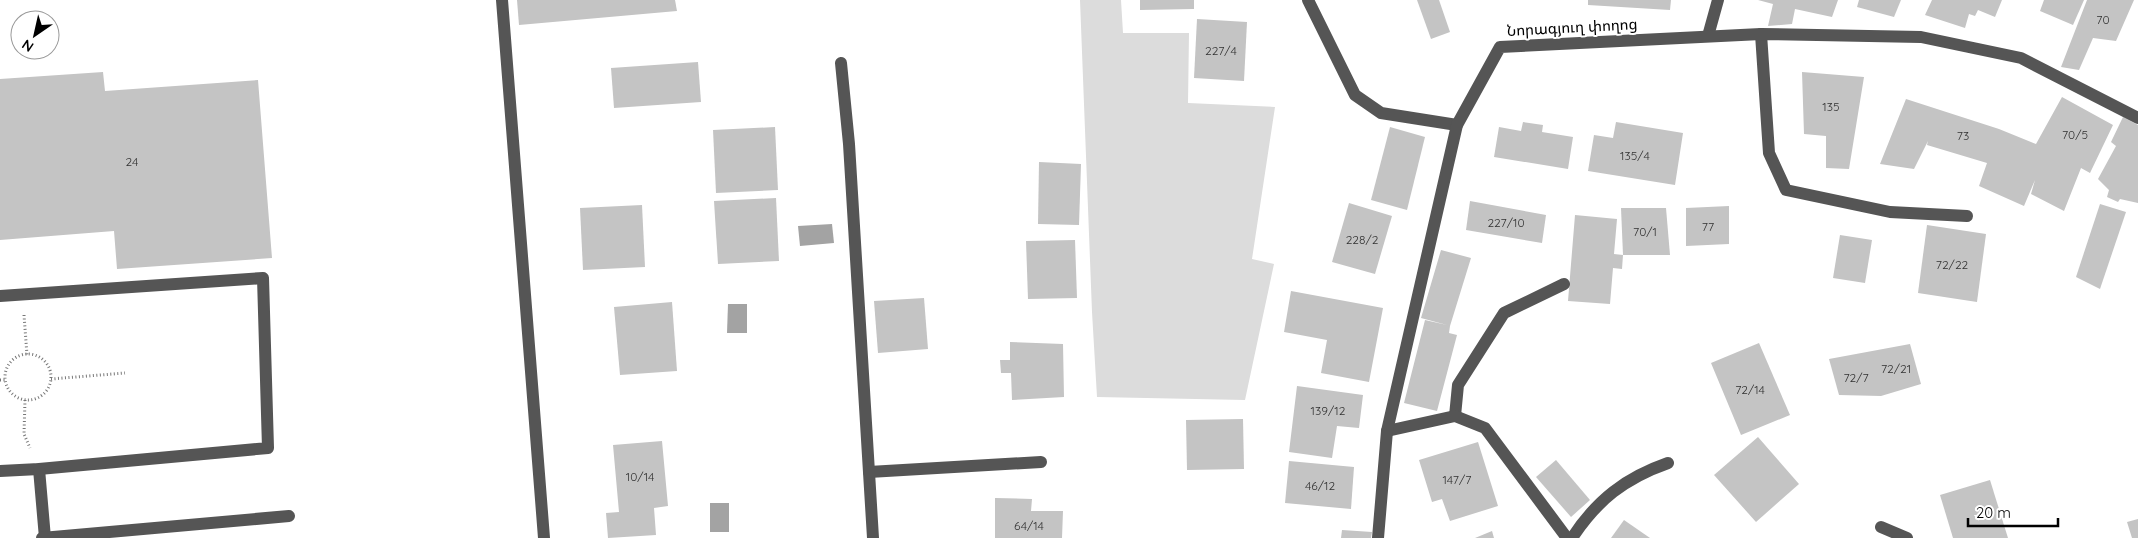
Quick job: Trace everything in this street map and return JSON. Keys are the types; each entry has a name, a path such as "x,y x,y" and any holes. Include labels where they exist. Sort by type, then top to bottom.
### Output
{"street":[{"path":"502,0 544,538"},
{"path":"1308,0 1355,95 1381,113 1457,125"},
{"path":"1708,36 1718,0"},
{"path":"1761,34 1769,153 1786,190 1890,212 1967,216"},
{"name":"Նորագյուղ փողոց","path":"1378,538 1387,431 1457,125 1500,47 1761,34 1921,37 2021,58 2138,118"},
{"path":"841,63 848,144 873,538"},
{"path":"0,296 263,278 268,448 0,471"},
{"path":"1455,416 1458,385 1504,313 1564,284"},
{"path":"1387,431 1455,416 1485,428 1567,538"},
{"path":"869,472 1041,462"},
{"path":"1572,538 1586,517 1626,481 1668,462"},
{"path":"39,469 44,538 289,516"},
{"path":"1881,527 1906,538"}],"path":[{"path":"22,294 27,355"},
{"path":"27,355 42,359 50,371 51,378 50,386 40,397 25,400 12,393 6,380 6,372 14,360 27,355"},
{"path":"51,378 125,373"},
{"path":"0,380 6,380"},
{"path":"25,400 24,434 39,469"}],"shaded area":[{"path":"1080,0 1121,0 1123,33 1189,33 1188,103 1275,107 1252,259 1274,264 1245,400 1097,397"},
{"path":"832,224 834,243 800,246 798,226"},
{"path":"728,304 747,304 747,333 727,333"},
{"path":"710,503 729,503 729,532 710,532"}],"building":[{"path":"517,0 675,0 677,11 519,25"},
{"path":"1140,0 1194,0 1194,9 1140,10"},
{"path":"1417,0 1439,0 1450,32 1431,39"},
{"path":"1588,0 1671,0 1670,10 1588,5"},
{"path":"1758,0 1838,0 1832,17 1795,9 1792,24 1768,26 1773,4"},
{"path":"1859,0 1901,0 1894,17 1857,7"},
{"path":"1932,0 2002,0 1995,17 1978,10 1975,16 1969,14 1965,28 1925,15"},
{"path":"2044,0 2084,0 2073,25 2040,11"},
{"path":"2087,0 2134,0 2116,41 2093,38 2079,70 2061,67"},
{"path":"1197,19 1247,22 1244,81 1194,78"},
{"path":"698,62 701,102 614,108 611,68"},
{"path":"103,72 105,91 258,80 272,258 117,269 114,231 0,240 0,79"},
{"path":"1802,72 1864,77 1849,169 1826,168 1826,136 1804,134"},
{"path":"2062,97 2113,125 2090,173 2081,168 2064,211 2031,194 2035,180 2024,206 1979,186 1987,163 1927,145 1928,141 1914,169 1880,164 1906,99 1999,129 2036,144"},
{"path":"2123,117 2138,125 2138,203 2120,199 2118,202 2107,197 2109,190 2098,179 2116,146 2111,142"},
{"path":"1523,122 1543,125 1542,132 1573,137 1568,169 1494,157 1499,127 1521,131"},
{"path":"1616,122 1683,133 1675,185 1588,171 1594,135 1613,138"},
{"path":"775,127 778,190 716,193 713,130"},
{"path":"1390,127 1425,137 1407,210 1371,200"},
{"path":"1039,162 1081,164 1079,225 1038,224"},
{"path":"776,198 779,261 718,264 714,201"},
{"path":"1470,201 1546,215 1542,243 1466,230"},
{"path":"1349,203 1392,216 1375,274 1332,262"},
{"path":"2100,204 2126,212 2100,289 2076,277"},
{"path":"642,205 645,267 583,270 580,208"},
{"path":"1729,206 1729,244 1686,246 1686,208"},
{"path":"1621,208 1666,208 1670,255 1623,255"},
{"path":"1575,215 1617,219 1614,254 1623,255 1622,269 1613,268 1610,304 1568,301"},
{"path":"1927,225 1986,234 1977,302 1918,293"},
{"path":"1840,235 1872,240 1865,283 1833,278"},
{"path":"1075,240 1077,298 1028,299 1026,241"},
{"path":"1441,250 1471,258 1450,326 1449,333 1457,335 1437,411 1404,403 1425,320 1447,325 1421,318"},
{"path":"1291,291 1383,308 1369,382 1321,373 1327,340 1284,332"},
{"path":"924,298 928,349 878,353 874,301"},
{"path":"672,302 677,371 620,375 614,307"},
{"path":"1010,342 1063,344 1064,397 1012,400 1011,373 1001,373 1000,360 1010,360"},
{"path":"1759,343 1790,415 1741,435 1711,363"},
{"path":"1910,344 1921,384 1881,396 1839,395 1829,359"},
{"path":"1297,386 1363,395 1359,428 1337,426 1332,458 1289,452"},
{"path":"1243,419 1244,469 1187,470 1186,420"},
{"path":"1758,437 1799,484 1756,522 1714,475"},
{"path":"662,441 668,506 654,508 656,535 608,538 606,513 619,512 613,445"},
{"path":"1478,442 1498,506 1450,521 1442,499 1432,502 1419,460"},
{"path":"1556,460 1590,500 1571,517 1536,477"},
{"path":"1289,461 1354,467 1351,509 1285,503"},
{"path":"1990,480 2008,538 1953,538 1940,495"},
{"path":"995,498 1032,499 1031,511 1063,511 1062,538 995,538"},
{"path":"2138,519 2138,538 2132,538 2127,522"},
{"path":"1624,520 1650,538 1611,538"},
{"path":"1342,530 1372,532 1371,538 1341,538"},
{"path":"1492,531 1494,538 1475,538"}]}
